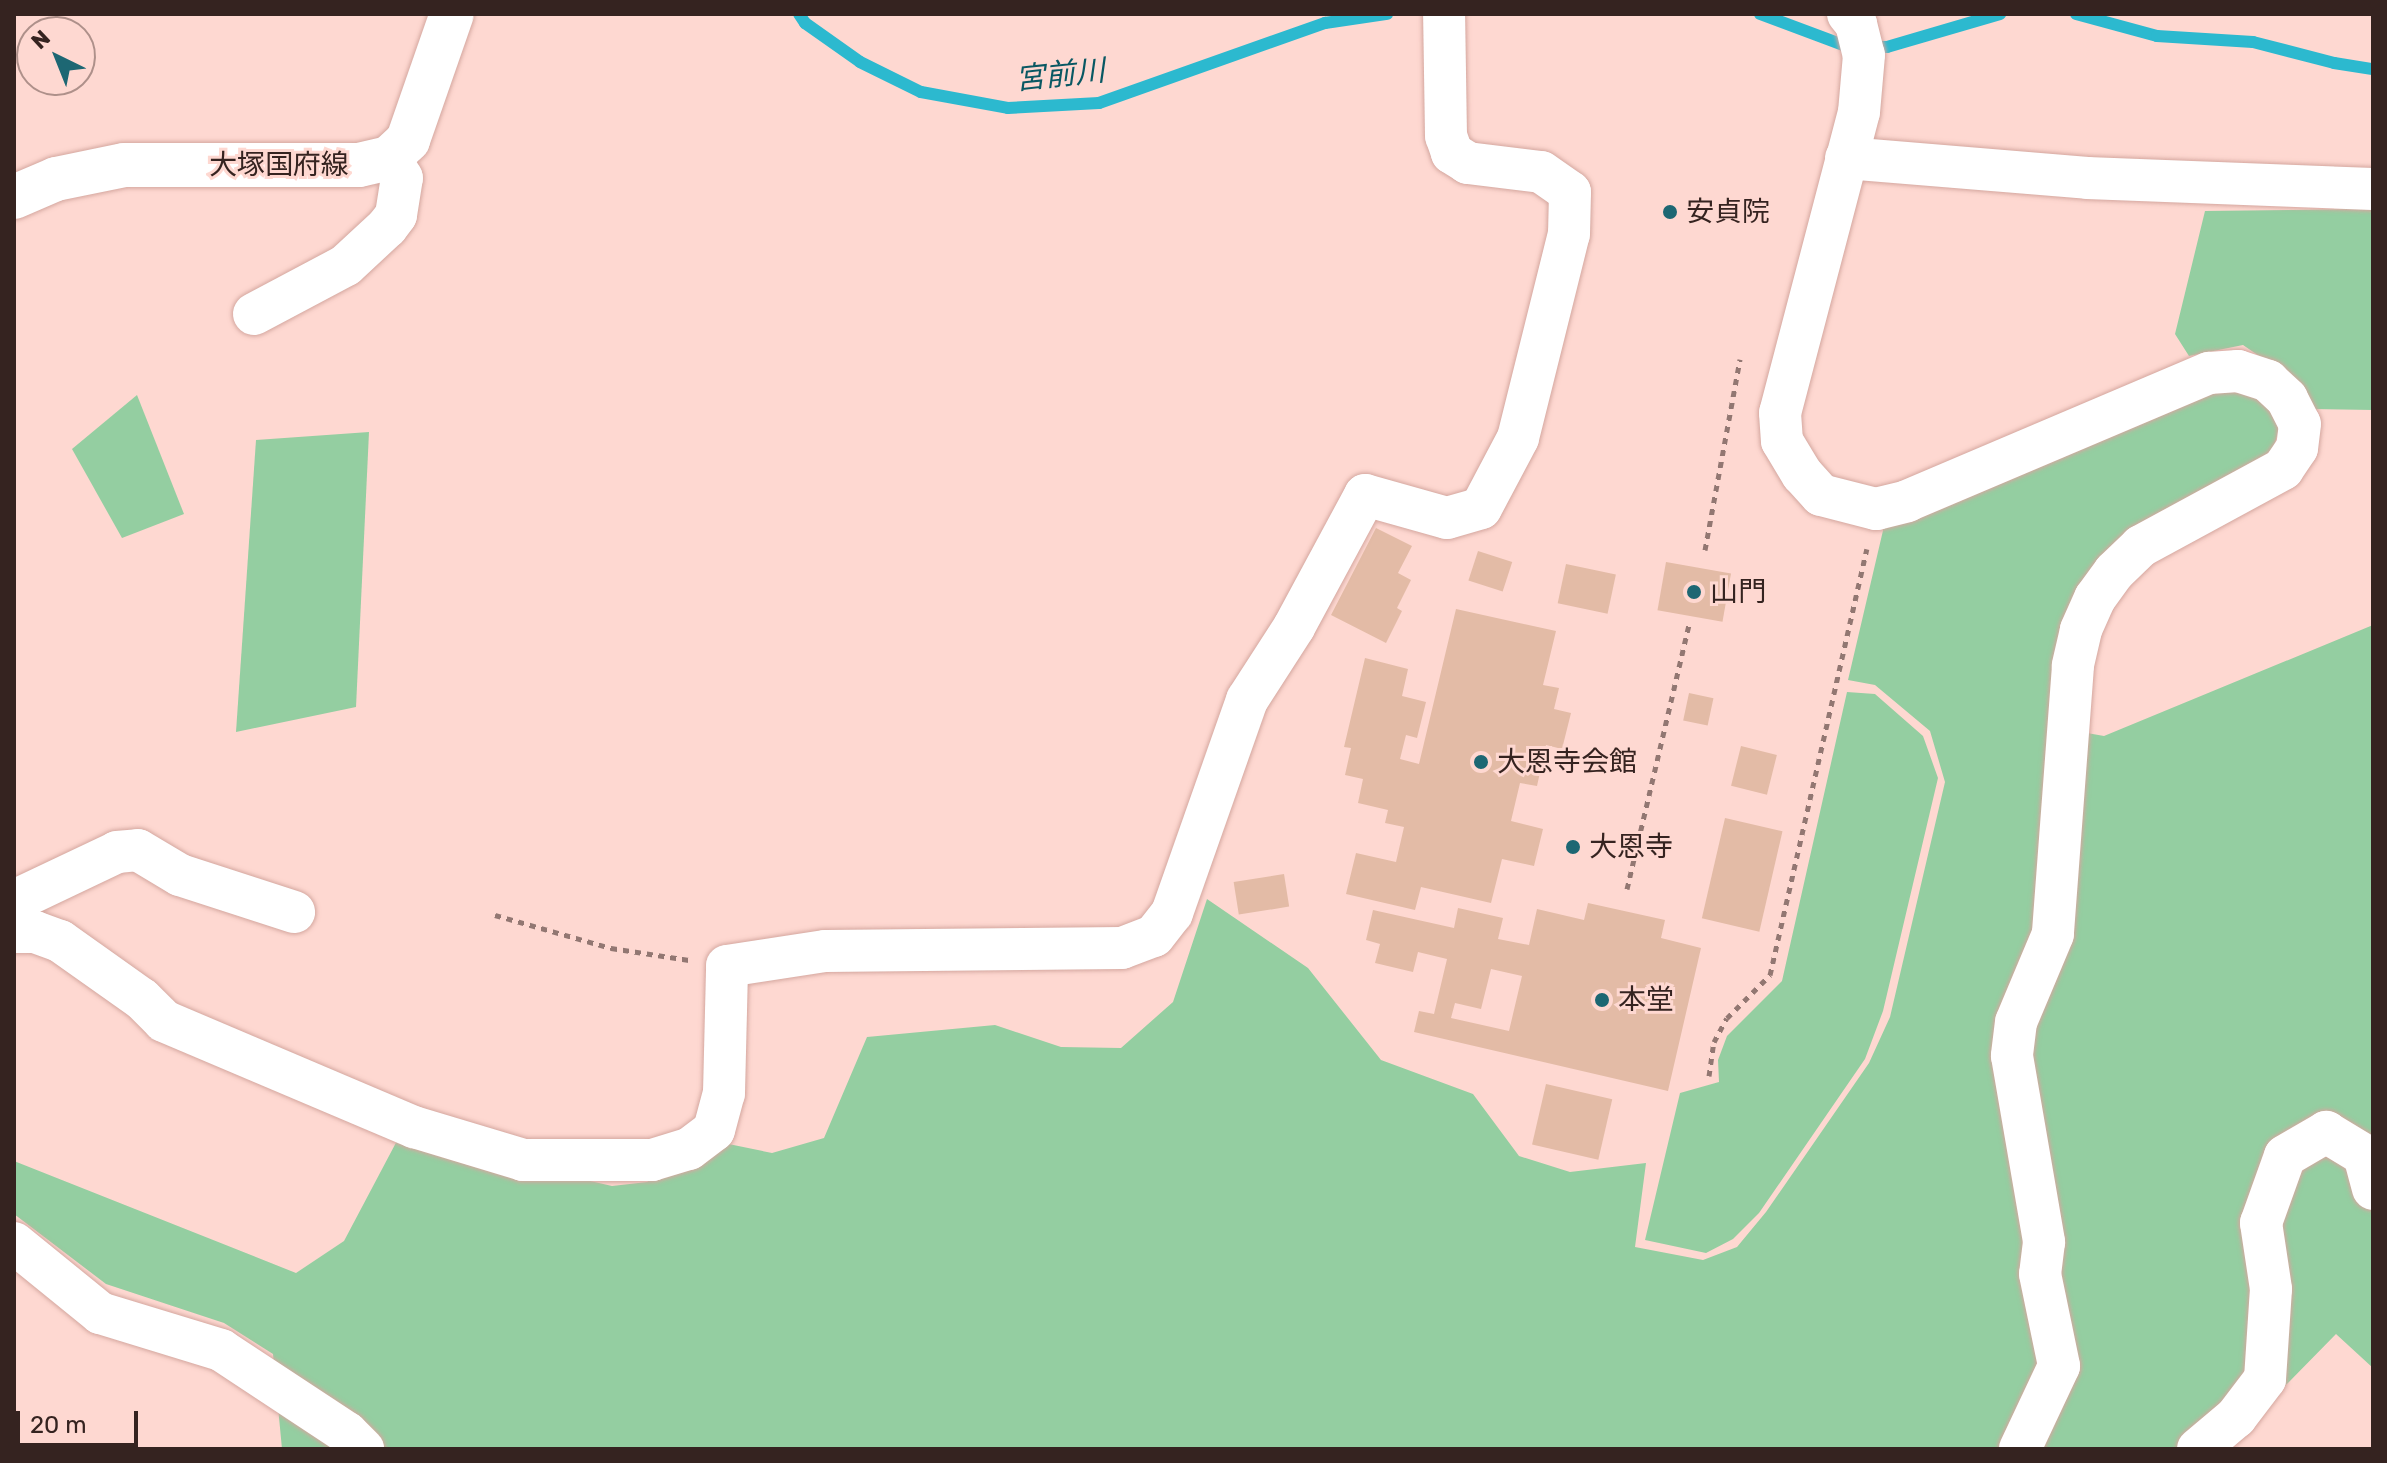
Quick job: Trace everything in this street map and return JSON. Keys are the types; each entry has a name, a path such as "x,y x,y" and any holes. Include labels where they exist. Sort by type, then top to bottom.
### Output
{"main road":[{"name":"大塚国府線","path":"14,197 56,179 124,165 359,165 389,158 408,140 452,14"}],"street":[{"path":"15,925 60,941 142,999 164,1021 414,1127 523,1160 652,1160 689,1149 714,1130 724,1093 727,966 825,951 1122,948 1154,936 1172,913 1247,700 1294,627 1365,495 1447,518 1481,508 1518,438 1569,234 1570,192 1541,172 1468,163 1452,153 1446,136 1444,14"},
{"path":"1848,14 1856,24 1864,55 1859,112 1780,413 1782,441 1802,474 1821,495 1876,509 1907,501 2209,373 2238,371 2268,381 2287,399 2300,424 2297,448 2283,469 2141,546 2114,572 2095,598 2081,630 2073,666 2053,934 2016,1022 2012,1056 2044,1242 2040,1274 2059,1366 2020,1449"},
{"path":"254,314 346,265 387,227 396,215 402,178 389,158"},
{"path":"1846,158 2087,178 2373,189"},
{"path":"15,925 117,852 138,850 180,875 294,912"},
{"path":"2198,1449 2236,1417 2265,1379 2271,1289 2261,1223 2285,1156 2326,1132 2364,1155 2373,1189"},
{"path":"14,1243 100,1313 221,1350 347,1433 363,1449"}],"path":[{"path":"1705,550 1740,359"},
{"path":"1709,1076 1714,1042 1727,1018 1770,975 1876,509"},
{"path":"1627,889 1689,625"},
{"path":"495,915 611,948 727,966"}],"green space":[{"path":"2373,209 2373,410 2312,409 2262,358 2243,345 2189,356 2175,334 2205,211"},
{"path":"2229,381 2275,408 2280,426 2274,446 2260,463 2128,535 2053,727 2104,736 2373,625 2373,1368 2336,1334 2223,1449 282,1449 273,1354 224,1323 106,1284 14,1214 14,1161 296,1273 344,1241 399,1137 612,1186 647,1182 709,1140 772,1153 824,1138 867,1037 995,1025 1061,1047 1121,1048 1173,1002 1207,899 1308,968 1381,1060 1473,1094 1519,1156 1570,1172 1646,1163 1635,1247 1703,1260 1737,1247 1766,1212 1869,1063 1890,1017 1945,782 1930,731 1875,685 1848,680 1885,522"},
{"path":"137,395 184,514 122,538 72,449"},
{"path":"369,432 356,707 236,732 256,440"},
{"path":"1847,692 1875,694 1923,736 1938,778 1883,1011 1865,1059 1759,1213 1733,1239 1706,1253 1645,1240 1680,1093 1719,1082 1718,1060 1727,1036 1782,981"}],"building":[{"path":"1376,528 1412,546 1398,573 1411,580 1397,608 1402,611 1386,643 1331,615"},
{"path":"1478,551 1512,562 1503,592 1468,580"},
{"name":"山門","path":"1666,562 1731,573 1722,622 1657,610"},
{"path":"1566,564 1616,575 1608,614 1558,603"},
{"name":"大恩寺会館","path":"1456,609 1556,631 1543,685 1559,688 1554,709 1571,713 1562,749 1546,745 1537,786 1520,783 1511,821 1543,829 1534,866 1502,859 1491,903 1421,887 1415,910 1346,894 1356,853 1396,862 1404,827 1385,823 1388,810 1358,803 1363,779 1345,775 1351,748 1344,747 1365,658 1408,669 1402,696 1426,702 1417,738 1406,735 1400,759 1419,764"},
{"path":"1689,693 1713,698 1708,726 1683,720"},
{"path":"1741,746 1777,755 1767,795 1731,786"},
{"path":"1725,818 1782,831 1759,932 1702,918"},
{"path":"1284,874 1289,907 1239,915 1234,882"},
{"name":"本堂","path":"1588,903 1665,920 1661,938 1701,948 1668,1091 1414,1032 1419,1011 1434,1014 1447,959 1418,952 1413,972 1375,963 1380,944 1366,940 1373,910 1454,928 1458,908 1503,918 1498,939 1529,945 1537,909 1584,920","holes":["1491,969 1522,976 1509,1031 1451,1018 1455,1003 1481,1009"]},
{"path":"1546,1084 1612,1099 1598,1160 1532,1144"}],"waterway":[{"name":"宮前川","path":"799,14 805,23 860,62 921,92 1008,108 1099,103 1325,23 1387,14"},
{"name":"宮前川","path":"1760,14 1846,46 1887,47 2000,14"},
{"name":"宮前川","path":"2076,14 2157,36 2253,42 2334,63 2373,69"}],"place":[{"name":"安貞院","path":"1670,212"},
{"name":"山門","path":"1694,592"},
{"name":"大恩寺会館","path":"1481,762"},
{"name":"大恩寺","path":"1573,847"},
{"name":"本堂","path":"1602,1000"}]}
